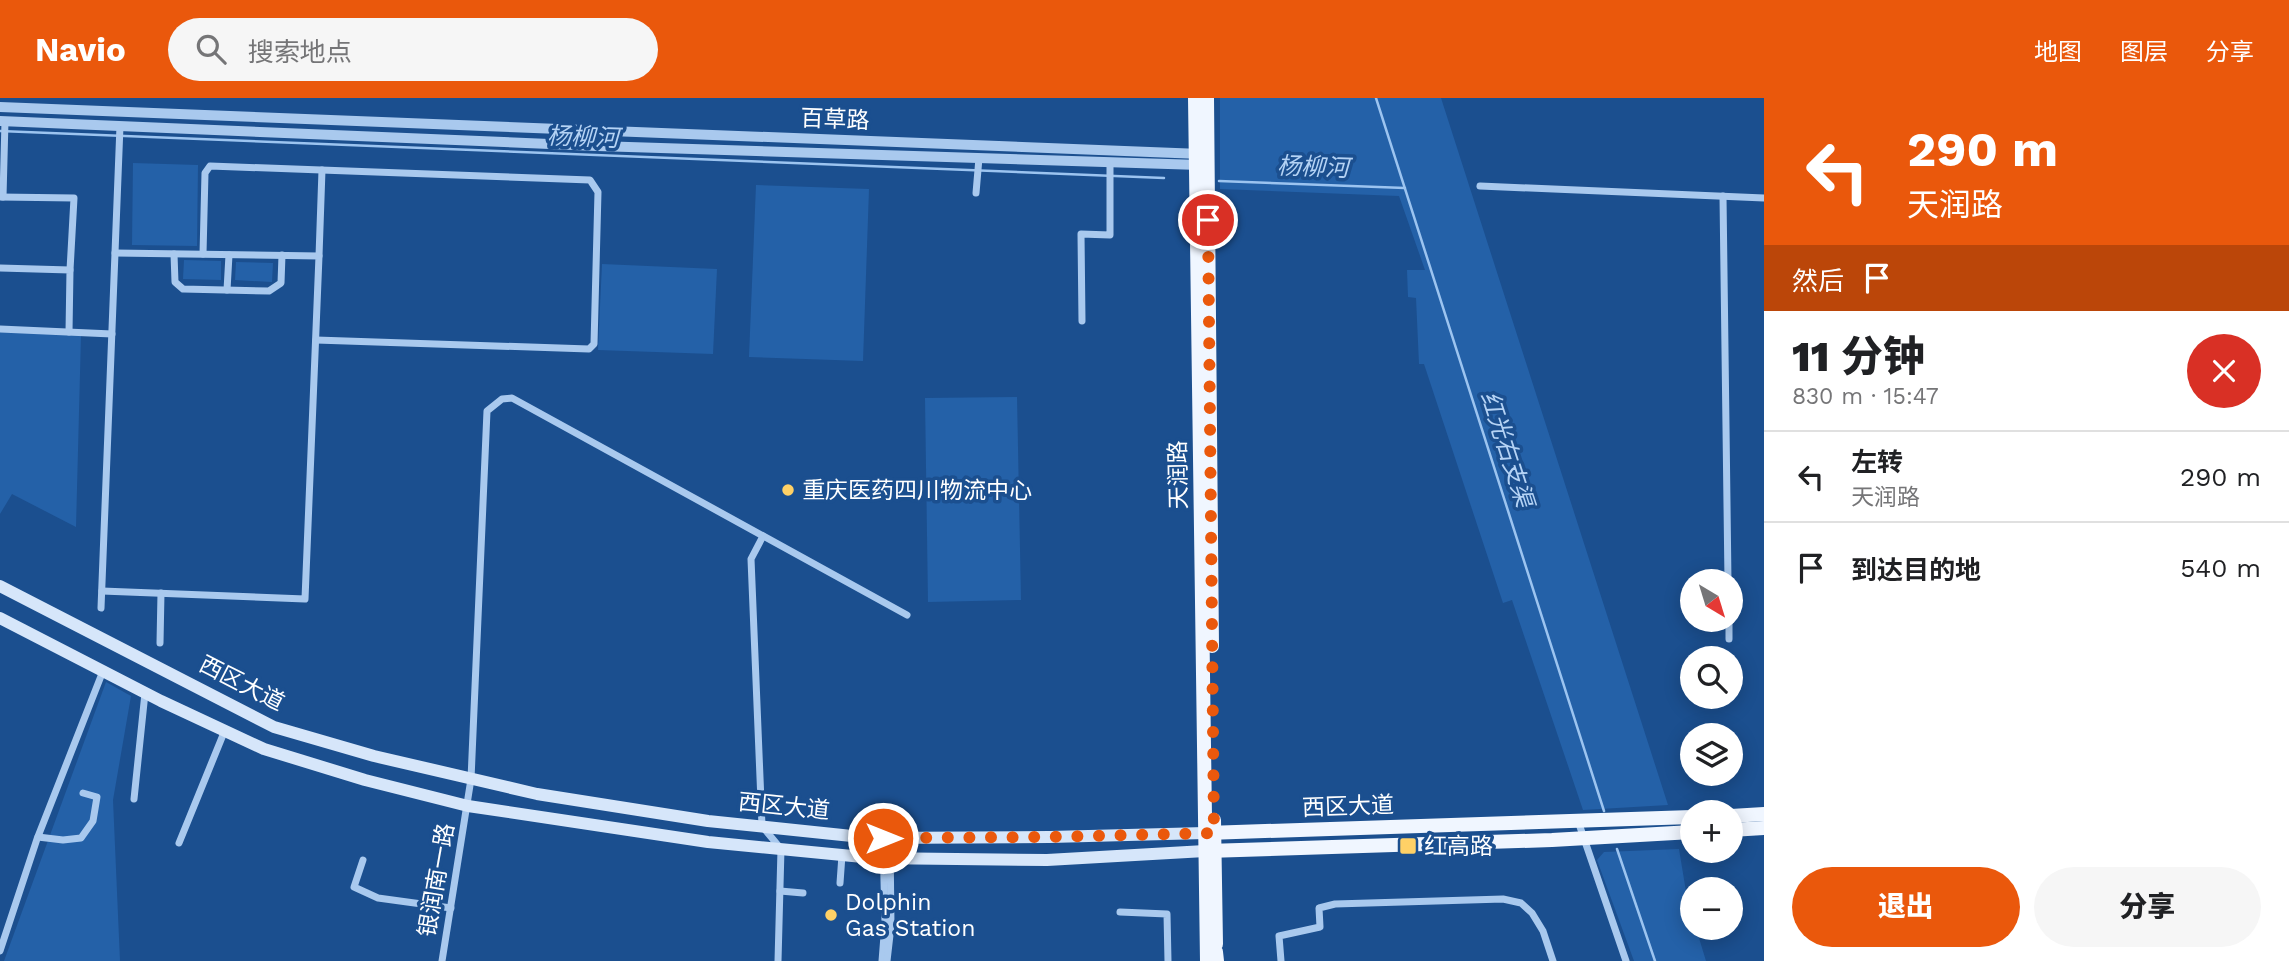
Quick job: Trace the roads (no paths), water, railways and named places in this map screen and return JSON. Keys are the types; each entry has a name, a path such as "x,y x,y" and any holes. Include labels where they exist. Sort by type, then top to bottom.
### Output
{"main road":[{"name":"天润路","path":"1195,98 1202,160"},
{"name":"天润路","path":"1207,98 1202,160 1210,833"},
{"name":"西区大道","path":"0,586 274,727 374,757 537,794 762,826 886,838 1210,833 1680,817"},
{"name":"西区大道","path":"0,618 264,749 365,780 468,806 708,842 887,859 1047,860 1210,850 1680,833"},
{"path":"1743,815 1764,814"},
{"path":"1743,829 1764,828"},
{"path":"1210,833 1211,958"}],"street":[{"name":"百草路","path":"0,107 1202,160"},
{"name":"百草路","path":"4,126 597,146 978,167 1110,171 1202,160"},
{"path":"4,126 2,197 74,198 69,332"},
{"path":"102,608 120,132"},
{"path":"203,254 205,173 210,166 590,180 598,192 594,344 589,349 316,340"},
{"path":"976,193 978,167"},
{"path":"102,591 305,599 322,170"},
{"path":"1082,321 1081,234 1110,235 1110,171"},
{"path":"1480,187 1764,198"},
{"path":"1723,196 1728,569"},
{"path":"115,253 319,256"},
{"path":"174,254 175,282 183,289 269,291 281,283 282,255"},
{"path":"228,290 229,254"},
{"path":"0,268 71,270"},
{"path":"0,329 112,334"},
{"name":"银润南一路","path":"442,961 471,779 487,411 502,399 512,398 763,536"},
{"path":"778,961 781,849 762,826 751,559 763,536 907,615"},
{"path":"160,643 161,593"},
{"path":"1729,632 1729,639"},
{"path":"0,951 38,837 103,671"},
{"path":"134,799 145,692"},
{"path":"179,843 225,730"},
{"path":"38,837 63,841 81,838 93,821 97,797 83,793"},
{"path":"1578,821 1626,961"},
{"path":"886,838 891,926 887,961"},
{"path":"840,883 842,855"},
{"path":"882,961 887,859"},
{"path":"363,860 354,887 378,898 451,908"},
{"path":"780,891 803,893"},
{"path":"1281,961 1279,936 1320,927 1319,908 1335,904 1402,904 1485,898 1521,903 1532,913 1543,931 1553,961"},
{"path":"1120,912 1167,914 1168,961"}],"waterway":[{"name":"红光右支渠","path":"1376,98 1604,811"},
{"name":"杨柳河","path":"0,131 1164,178"},
{"name":"杨柳河","path":"1219,181 1405,188"},
{"name":"红光右支渠","path":"1617,849 1655,961"}],"place":[{"name":"重庆医药四川物流中心","path":"788,490"},
{"name":"红高路","path":"1408,846"},
{"name":"Dolphin Gas Station","path":"831,915"}]}
